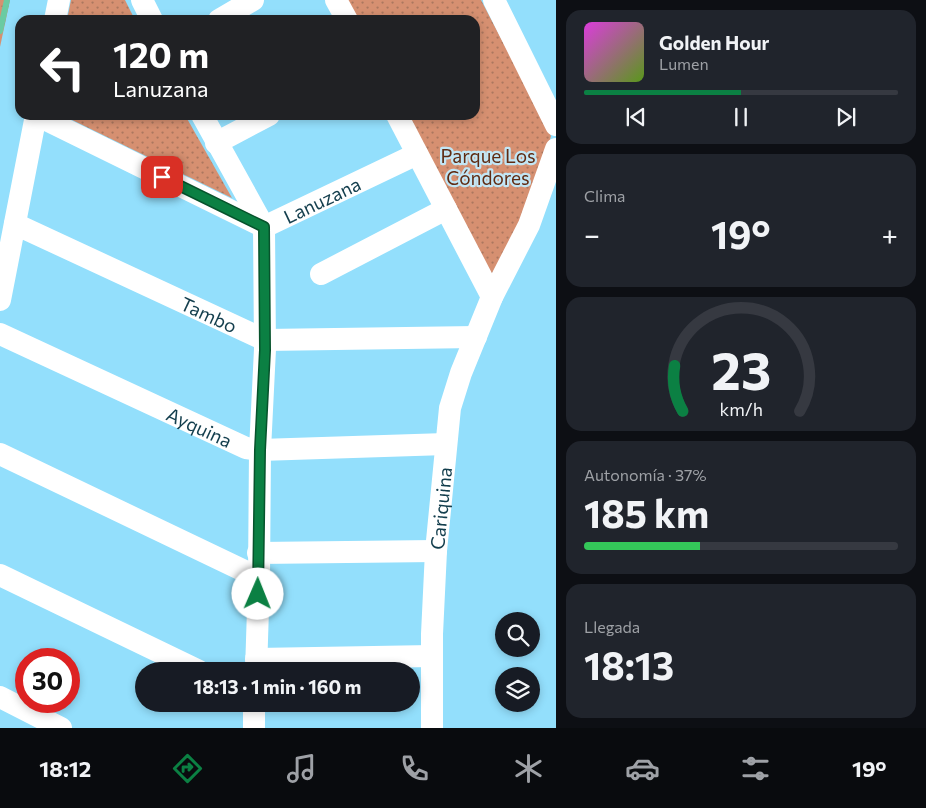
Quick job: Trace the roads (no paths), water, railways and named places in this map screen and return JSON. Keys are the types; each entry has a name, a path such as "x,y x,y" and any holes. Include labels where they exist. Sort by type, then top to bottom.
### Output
{"street":[{"path":"56,15 58,0"},
{"path":"228,15 253,0"},
{"path":"336,0 344,15"},
{"path":"494,0 556,125"},
{"path":"0,300 35,120"},
{"name":"Lanuzana","path":"46,120 264,227 417,154"},
{"path":"204,120 264,227 264,340 256,662"},
{"path":"216,143 260,120"},
{"path":"399,120 492,297"},
{"name":"Cariquina","path":"432,728 432,656 436,551 450,408 461,373 492,297 529,225 556,149"},
{"path":"321,274 446,209"},
{"name":"Tambo","path":"15,224 264,340 476,338"},
{"name":"Ayquina","path":"0,334 246,448 260,450 446,444"},
{"path":"0,454 259,578"},
{"path":"258,553 436,551"},
{"path":"0,575 180,662"},
{"path":"315,662 432,656"},
{"path":"0,697 61,728"},
{"path":"254,712 254,728"}],"waterway":[{"path":"0,31 7,0"}],"park label":[{"name":"Parque Los Cóndores","path":"488,166"}]}
